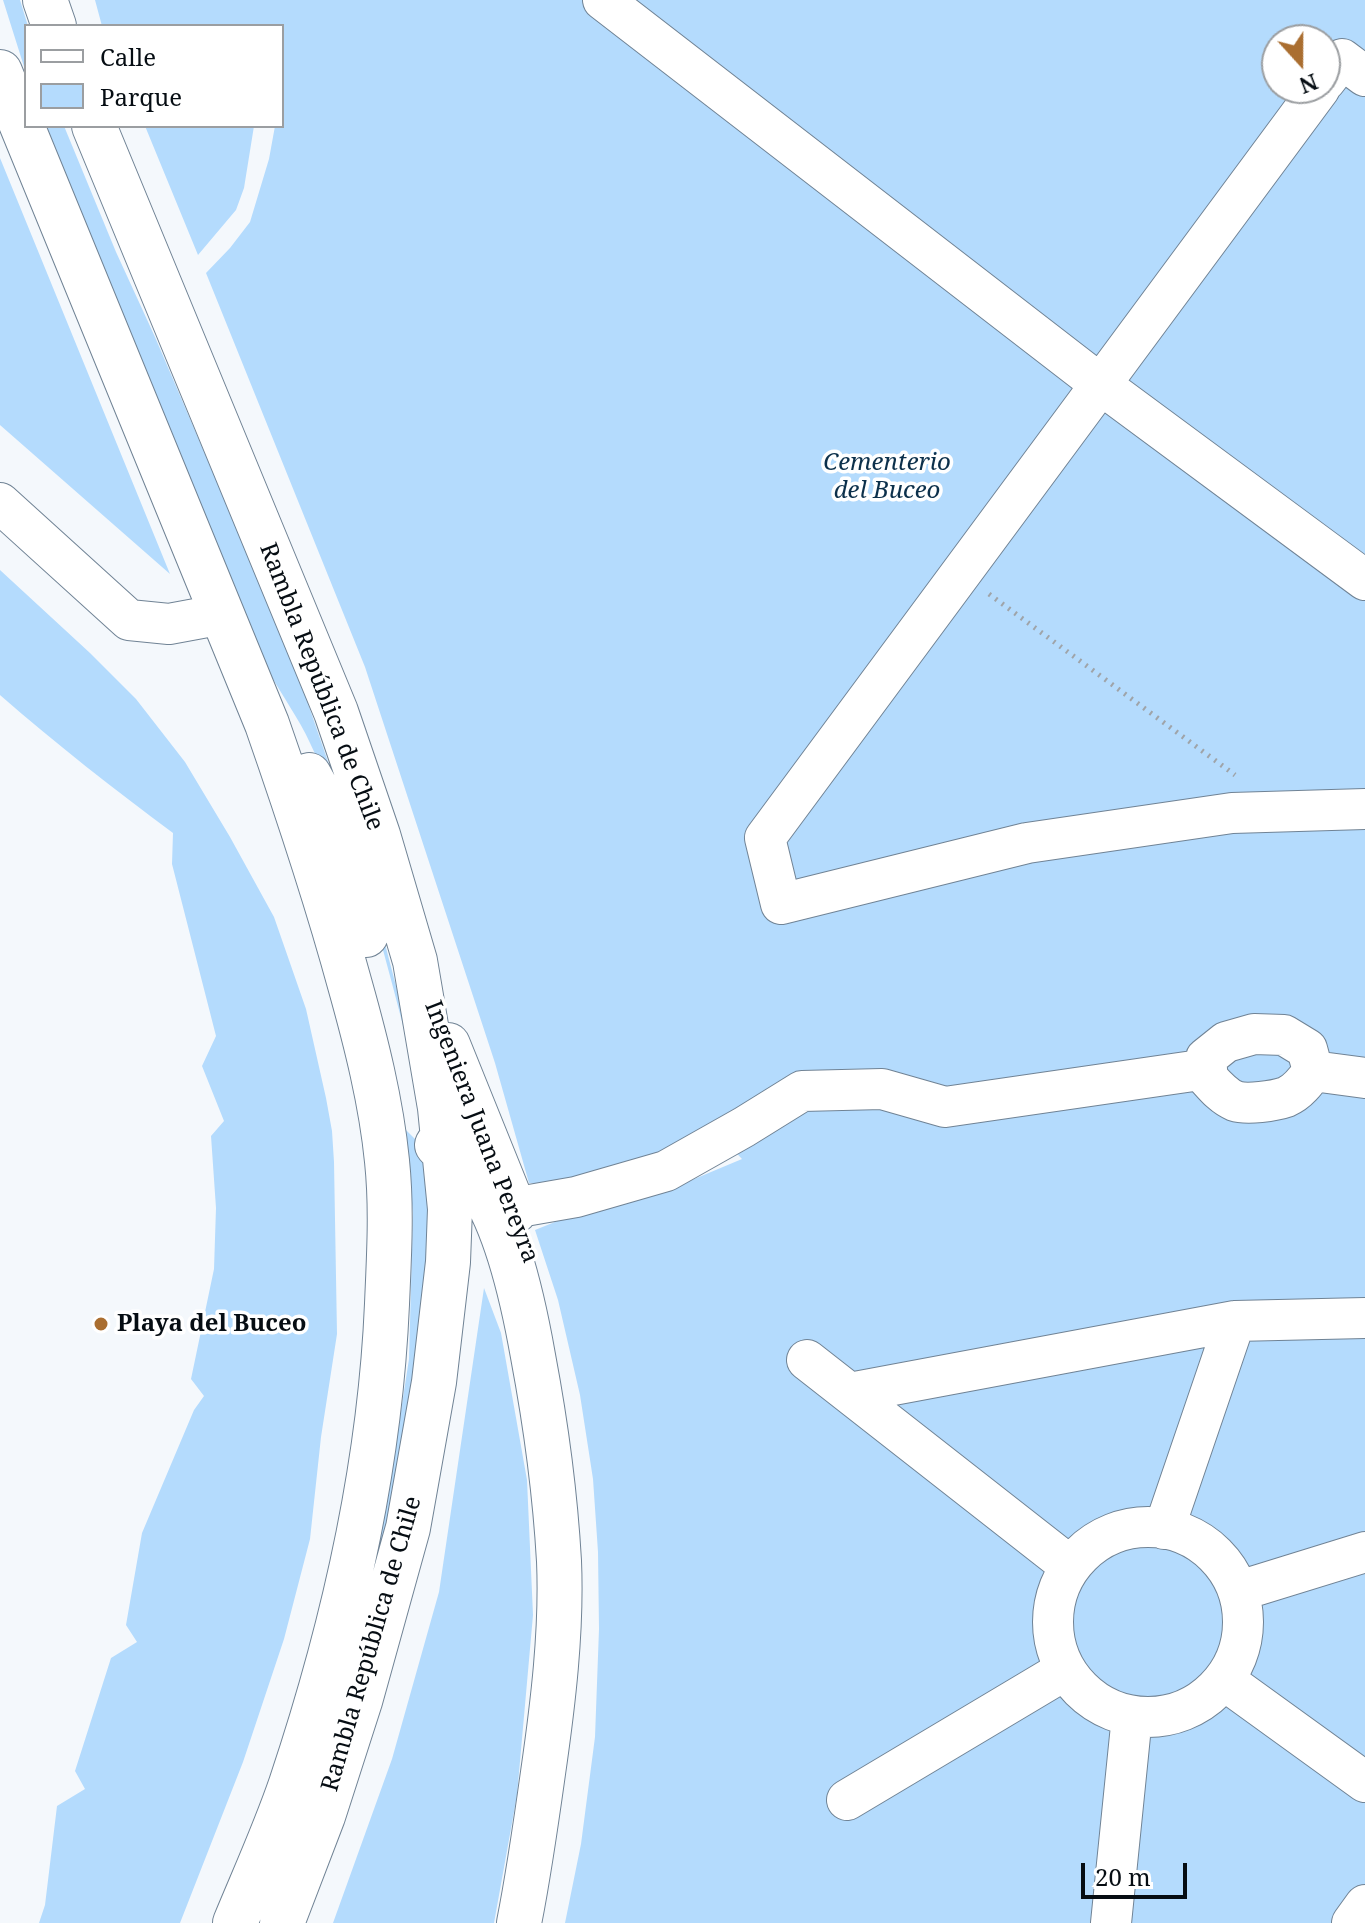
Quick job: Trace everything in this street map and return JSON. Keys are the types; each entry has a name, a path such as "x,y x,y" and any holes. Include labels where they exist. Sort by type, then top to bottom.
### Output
{"main road":[{"path":"45,0 53,24"},
{"name":"Rambla República de Chile","path":"0,72 267,724 311,855 367,1045 387,1160 389,1248 386,1339 372,1468 346,1596 320,1693 290,1788 235,1923"},
{"name":"Rambla República de Chile","path":"95,128 336,712 378,835 415,961 445,1153 450,1209 448,1262 434,1382 408,1528 360,1701 323,1816 282,1923"},
{"name":"Ingeniera Juana Pereyra","path":"267,724 304,768 339,837 409,1105 424,1132 478,1184 496,1219 528,1327 552,1464 559,1564 557,1652 550,1722 536,1829 519,1923"},
{"name":"Ingeniera Juana Pereyra","path":"415,961 513,1208 533,1269 546,1321 571,1479 579,1562 574,1723 551,1882 542,1923"}],"street":[{"path":"603,0 1100,384 1365,580"},
{"path":"1341,60 1365,76"},
{"path":"1308,104 765,838 781,904 1027,843 1232,813 1365,809"},
{"path":"0,503 129,620 169,624 223,614"},
{"path":"1254,1034 1284,1035 1307,1049 1313,1071 1304,1084 1286,1096 1257,1102 1237,1102 1220,1092 1206,1076 1206,1058 1226,1042 1254,1034"},
{"path":"513,1208 576,1197 666,1171 802,1091 882,1089 945,1107 1207,1069"},
{"path":"1313,1071 1365,1078"},
{"path":"850,1393 1235,1321 1365,1318"},
{"path":"1164,1529 1235,1321"},
{"path":"807,1360 1070,1566"},
{"path":"1147,1526 1164,1529 1177,1530 1204,1543 1225,1564 1239,1591 1244,1621 1238,1653 1224,1680 1205,1698 1182,1710 1158,1717 1132,1716 1093,1700 1065,1670 1055,1644 1052,1617 1057,1590 1070,1566 1091,1545 1118,1531 1147,1526"},
{"path":"1239,1591 1365,1552"},
{"path":"847,1800 1065,1670"},
{"path":"1224,1680 1365,1782"},
{"path":"1111,1923 1132,1716"},
{"path":"1352,1923 1365,1905"}],"path":[{"path":"960,573 1284,811"}],"green space":[{"path":"3,0 20,0 27,24 24,24 24,67"},
{"name":"Cementerio del Buceo","path":"95,0 1365,0 1365,1923 565,1923 581,1844 595,1737 598,1552 593,1479 580,1395 558,1300 535,1230 602,1203 668,1190 742,1159 710,1125 681,1147 560,1185 529,1183 495,1063 365,667 206,273 250,222 269,159 275,128 284,128 284,24 101,24"},
{"path":"46,128 65,128 293,660 357,846 405,1020 409,1048 367,893 341,817 306,734 270,674"},
{"path":"146,128 254,128 244,188 236,210 198,255"},
{"path":"0,158 170,574 0,425"},
{"path":"0,570 136,699 185,762 230,837 274,917 306,1009 332,1131 337,1334 321,1437 310,1539 284,1639 243,1762 180,1923 39,1923 45,1905 57,1806 85,1789 75,1771 111,1658 137,1642 126,1625 142,1533 194,1410 204,1396 191,1379 214,1269 216,1208 211,1136 224,1121 202,1066 216,1036 172,864 173,833 85,766 0,695"},
{"path":"404,1128 426,1147 429,1213 425,1297 379,1565 358,1636 389,1488 409,1359 413,1213"},
{"path":"484,1288 501,1333 527,1480 533,1615 517,1795 494,1923 333,1923 392,1759 439,1592"}],"place":[{"name":"Playa del Buceo","path":"101,1324"}]}
